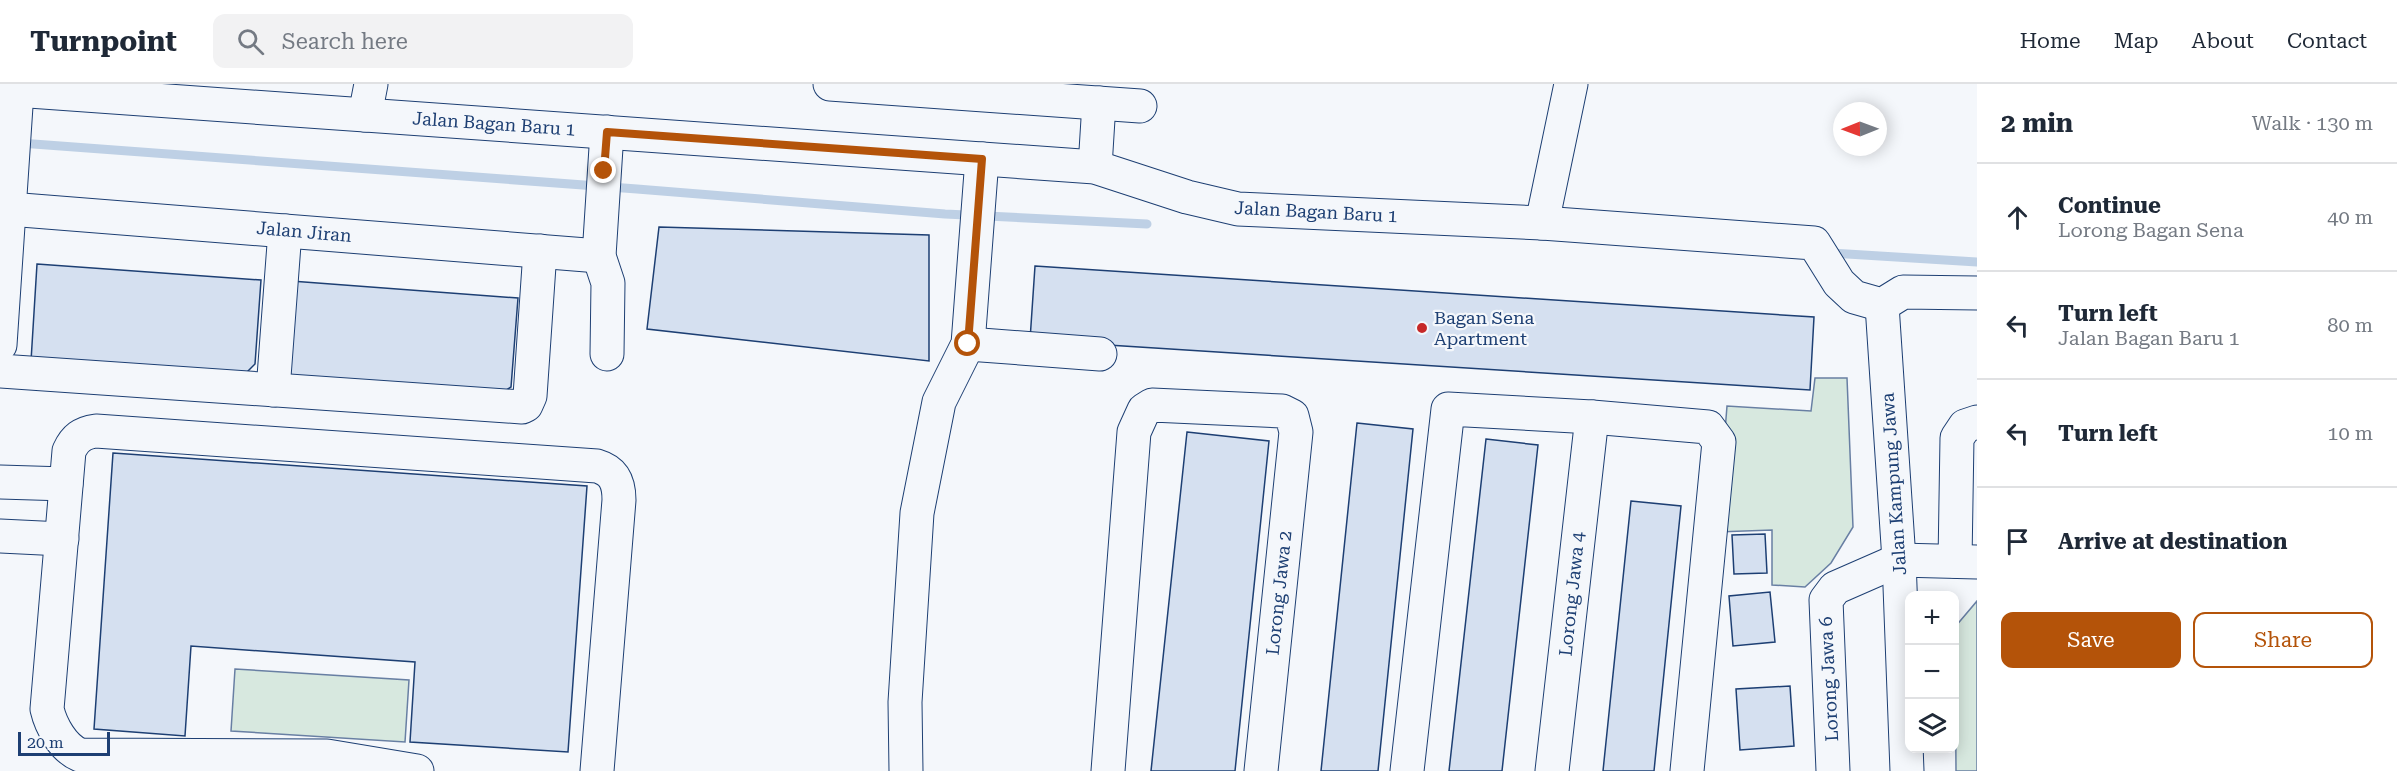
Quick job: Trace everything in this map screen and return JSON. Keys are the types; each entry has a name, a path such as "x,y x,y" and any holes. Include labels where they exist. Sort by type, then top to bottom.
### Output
{"street":[{"path":"830,84 1140,106"},
{"path":"1542,223 1571,84"},
{"path":"0,345 14,142 9,90"},
{"name":"Jalan Bagan Baru 1","path":"9,90 368,100 607,132 1095,167 1187,197 1238,209 1542,223 1821,256 1839,283 1854,297 1882,306"},
{"path":"1095,167 1099,103"},
{"path":"607,132 599,256 608,283 607,354"},
{"path":"906,771 905,702 917,513 939,402 968,344 982,159"},
{"name":"Jalan Jiran","path":"9,209 599,256"},
{"path":"273,390 285,231"},
{"path":"0,371 518,408 526,405 530,396 540,252"},
{"path":"1882,306 1903,292 1977,293"},
{"name":"Jalan Kampung Jawa","path":"1882,306 1899,560 1907,771"},
{"path":"968,344 1100,354"},
{"name":"Lorong Jawa 2","path":"1108,771 1134,432 1144,410 1152,405 1282,411 1292,416 1296,432 1261,771"},
{"path":"1407,771 1449,409 1592,417 1708,428 1719,442 1687,771"},
{"name":"Lorong Jawa 4","path":"1552,771 1592,417"},
{"path":"1899,560 1966,562 1958,438 1965,426 1977,422"},
{"path":"417,771 327,756 80,755 70,751 49,721 46,709 69,452 73,443 87,432 96,431 585,465 608,469 615,477 619,488 619,500 597,771"},
{"path":"0,482 66,484"},
{"path":"0,536 62,539"},
{"name":"Lorong Jawa 6","path":"1833,771 1826,600 1835,588 1899,560"}],"shaded area":[{"path":"1815,378 1847,378 1853,527 1831,563 1805,587 1772,585 1772,530 1717,532 1727,406 1811,411"},
{"path":"1977,601 1977,771 1956,771 1956,753 1959,753 1959,622"},
{"path":"235,669 409,680 405,742 231,731"}],"building":[{"path":"659,227 929,235 929,361 647,329"},
{"path":"37,264 261,280 255,364 244,375 31,361"},
{"name":"Bagan Sena Apartment","path":"1035,266 1814,317 1810,390 1030,340"},
{"path":"291,281 518,298 511,387 500,394 292,379 284,367"},
{"path":"1357,423 1413,429 1378,771 1321,771"},
{"path":"1187,432 1269,441 1235,771 1151,771"},
{"path":"1486,439 1538,445 1502,771 1449,771"},
{"path":"113,453 587,486 568,752 410,742 415,662 191,646 185,736 94,729"},
{"path":"1631,501 1681,506 1654,771 1603,771"},
{"path":"1765,534 1767,573 1734,574 1732,535"},
{"path":"1770,592 1775,642 1733,646 1729,596"},
{"path":"1790,686 1794,746 1740,750 1736,689"}],"waterway":[{"path":"20,143 945,214 1147,224"},
{"path":"1831,253 1977,262"}],"place":[{"name":"Bagan Sena Apartment","path":"1422,328"}],"route":[{"path":"604,171 607,132 982,159 968,344"}]}
